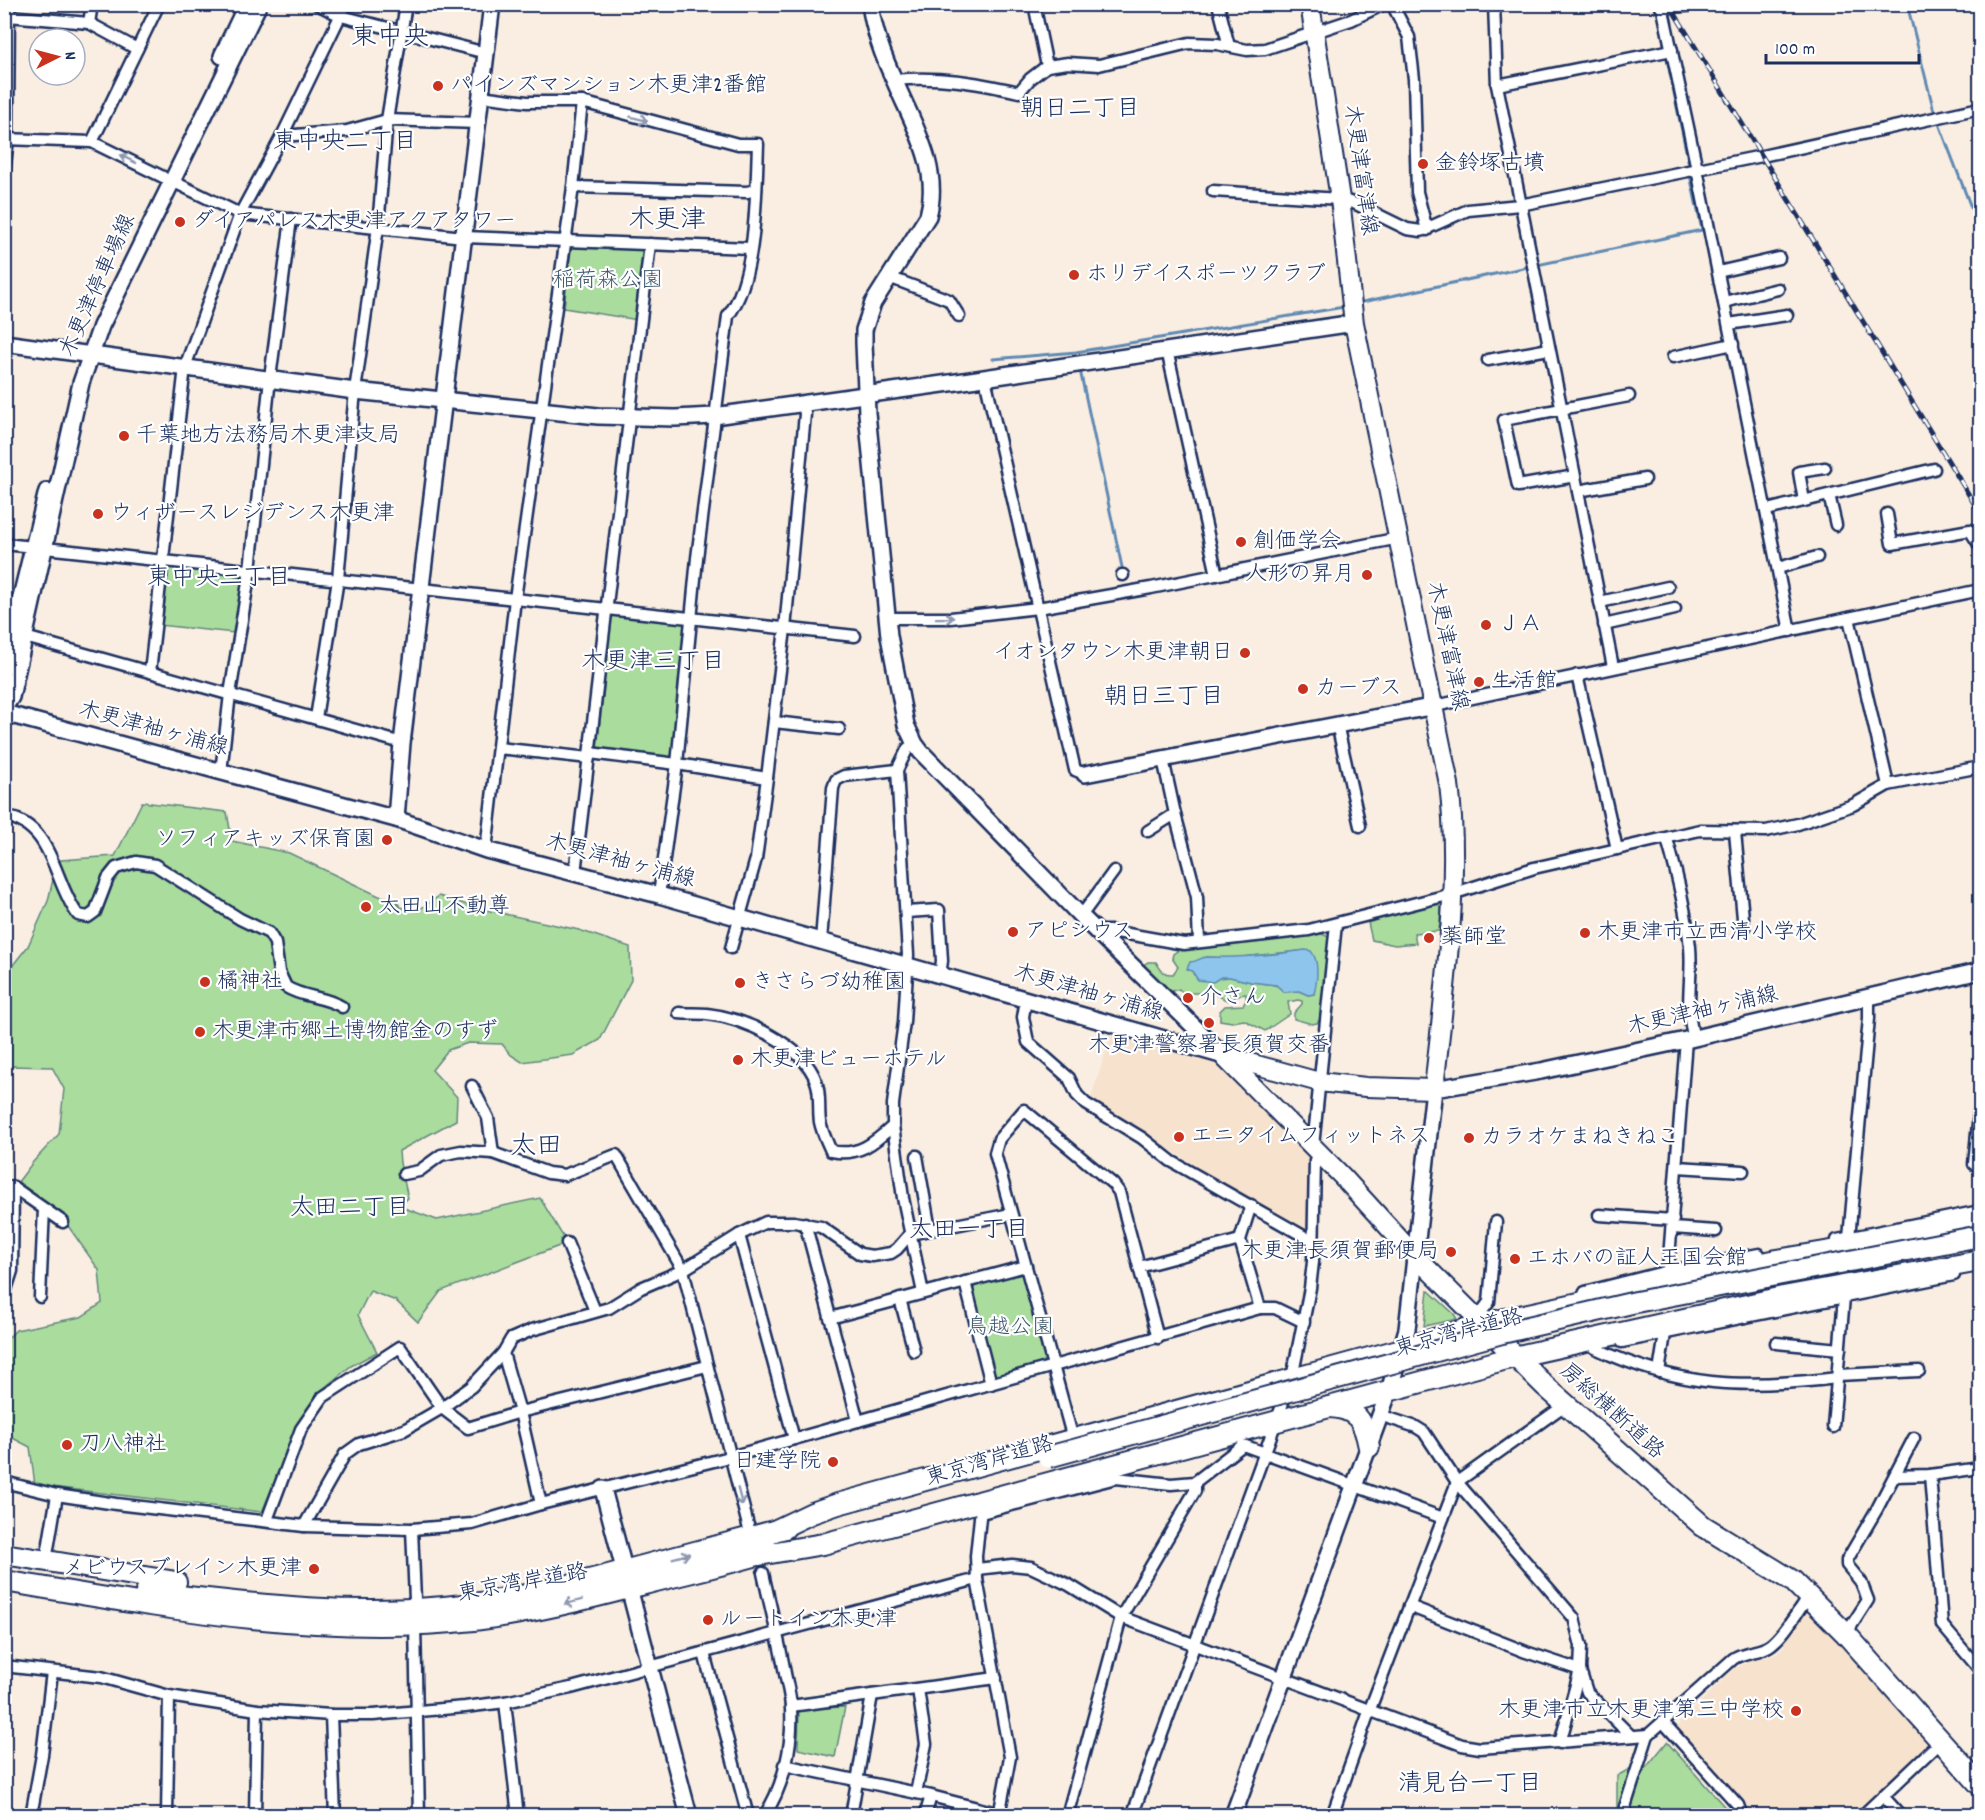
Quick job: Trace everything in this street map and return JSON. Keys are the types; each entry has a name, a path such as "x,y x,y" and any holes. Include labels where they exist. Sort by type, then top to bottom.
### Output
{"highway":[{"path":"772,1532 812,1513 838,1504 1402,1349 1480,1321 1580,1303 1777,1260 1980,1226"},
{"name":"東京湾岸道路","path":"4,1581 178,1610 241,1618 372,1617 627,1579 758,1555 1049,1463 1502,1333 1636,1302 1980,1236"},
{"name":"東京湾岸道路","path":"758,1555 772,1532 1541,1337 1717,1298 1980,1247"},
{"path":"758,1555 823,1544 982,1508 1278,1420 1514,1357 1590,1344 1783,1297 1980,1261"},
{"name":"房総横断道路","path":"1480,1321 1565,1405 1703,1526 1794,1581 1846,1634 1941,1741 1975,1774"},
{"path":"1328,1407 1348,1410 1356,1415 1366,1433 1369,1447"},
{"path":"4,1554 242,1593 433,1600 471,1604"},
{"name":"東京湾岸道路","path":"4,1569 118,1588 242,1604 306,1608 415,1624 486,1618 553,1607 627,1579"},
{"path":"4,1595 177,1622 253,1630 374,1634 399,1633 415,1624"}],"main road":[{"name":"木更津富津線","path":"1310,4 1340,199 1354,323 1435,706 1452,810 1452,894 1434,1089"},
{"path":"1224,1056 1319,1082 1434,1089"},
{"name":"房総横断道路","path":"1224,1056 1317,1150 1414,1256 1480,1321"}],"street":[{"path":"89,23 92,4"},
{"path":"92,142 159,4"},
{"name":"木更津停車場線","path":"167,179 247,4"},
{"name":"木更津停車場線","path":"4,666 39,547 71,384 86,354 92,322 259,4"},
{"path":"316,4 340,16 486,52"},
{"path":"150,672 185,367 240,214 282,136 346,4"},
{"path":"316,718 338,579 355,391 378,227 387,120 406,4"},
{"path":"396,819 402,743 492,4"},
{"path":"870,4 873,22 894,80 928,159 933,201 919,234 873,303 864,330 866,395 887,618 903,712 915,744 1081,916 1224,1056"},
{"path":"1034,4 1047,66"},
{"path":"1218,4 1229,46"},
{"path":"894,80 935,78 976,83 1019,92 1030,79 1047,66 1068,63 1099,64 1190,43 1247,50 1265,48 1351,20 1384,4"},
{"path":"1392,4 1409,37 1415,97 1417,192 1427,230"},
{"path":"1494,4 1497,85 1613,667"},
{"path":"1710,4 1661,7 1697,169 1790,631"},
{"path":"4,173 7,139 8,10 89,23 137,49"},
{"path":"1497,85 1672,50"},
{"path":"481,96 527,102 582,102 738,144 758,144 756,190 745,285 737,304 728,316 714,416 697,558 677,764 658,895"},
{"path":"486,850 515,599 573,187 582,102"},
{"path":"1213,191 1340,199 1356,204 1407,229 1421,231 1468,210 1520,205 1980,108"},
{"path":"282,136 347,131 387,120 478,123"},
{"path":"7,139 92,142 240,214 464,237 750,248"},
{"path":"573,187 747,192 756,190"},
{"path":"221,772 230,694 250,570 270,378 291,219"},
{"path":"575,873 650,244"},
{"path":"1718,272 1779,258"},
{"path":"889,277 949,300 959,316"},
{"path":"1724,302 1778,289"},
{"path":"1729,324 1787,315"},
{"path":"4,343 355,391 598,417 675,418 714,416 866,395 1354,323"},
{"path":"1672,357 1733,345"},
{"path":"1488,360 1549,349"},
{"path":"1167,350 1217,575"},
{"path":"985,378 1075,770 1085,774 1435,706 1980,590"},
{"path":"1575,476 1518,486 1504,420 1629,396"},
{"path":"731,948 756,859 767,778 805,414 803,403"},
{"path":"1804,501 1798,472 1825,468"},
{"path":"1767,510 1934,469"},
{"path":"1578,491 1645,479"},
{"path":"1829,495 1836,525"},
{"path":"1887,514 1892,544 1970,530 1980,546"},
{"path":"887,618 951,618 1038,608 1399,538"},
{"path":"4,543 855,636"},
{"path":"1778,568 1817,557"},
{"path":"1600,602 1668,587"},
{"path":"1604,625 1675,609"},
{"path":"1849,618 1888,785"},
{"path":"14,635 402,743"},
{"name":"木更津停車場線","path":"4,708 11,697 14,635"},
{"path":"1577,675 1617,849"},
{"name":"木更津袖ヶ浦線","path":"4,713 396,819 486,850 658,895 1224,1056"},
{"path":"774,722 839,729"},
{"path":"1337,724 1360,826"},
{"path":"915,744 904,753 897,770 908,967 892,1126 903,1198 922,1293"},
{"path":"498,748 677,764 767,778"},
{"path":"1163,759 1197,897 1199,942"},
{"path":"1096,931 1111,931 1184,944 1310,930 1452,894 1534,868 1700,830 1766,831 1823,817 1853,805 1888,785 1980,766"},
{"path":"821,941 833,788 836,780 844,776 897,770"},
{"path":"1148,831 1175,814"},
{"path":"4,816 13,817 38,834 52,860 72,908 78,915 88,917 94,912 108,878 116,868 136,862 155,865 240,919 269,933 275,943 279,972 285,987 312,998 335,1002 342,1007"},
{"path":"1735,832 1744,929"},
{"path":"1667,838 1677,876 1690,948 1690,1039 1668,1271"},
{"path":"1081,916 1114,871"},
{"path":"906,912 939,910 942,961 940,975"},
{"path":"1132,1815 1292,1378 1311,1279 1319,1082 1336,924"},
{"name":"木更津袖ヶ浦線","path":"1434,1089 1541,1071 1690,1039 1980,971"},
{"path":"1849,1238 1869,997"},
{"path":"1026,1000 1023,1017 1028,1042 1069,1078 1077,1095 1086,1104 1142,1138 1171,1161 1314,1242"},
{"path":"679,1013 706,1014 738,1022 759,1030 801,1056 810,1067 817,1082 820,1120 824,1137 831,1151 844,1154 863,1150 892,1126"},
{"path":"472,1086 488,1118 493,1154"},
{"path":"1233,1815 1369,1447 1402,1349 1407,1329 1434,1089"},
{"path":"1980,1103 1974,1164 1980,1165"},
{"path":"1072,1439 995,1153 999,1138 1024,1110 1113,1184 1119,1192 1150,1300 1158,1338"},
{"path":"404,1174 419,1171 441,1155 460,1151 493,1154 548,1173 565,1175 616,1155 683,1270 730,1457 758,1555 777,1633 791,1706 791,1723 784,1766 773,1802 764,1815"},
{"path":"917,1156 930,1230"},
{"path":"1677,1167 1743,1171"},
{"path":"9,1186 63,1222"},
{"path":"4,1296 12,1271 9,1186"},
{"path":"1251,1205 1240,1240 1260,1308"},
{"path":"40,1297 44,1209"},
{"path":"1580,1303 1585,1292 1668,1271 1980,1212"},
{"path":"304,1526 345,1454 359,1444 404,1430 442,1408 471,1387 503,1353 511,1339 532,1330 609,1308 641,1287 683,1270 739,1235 766,1222 805,1223 821,1227 866,1256 891,1253 910,1234 1011,1214"},
{"path":"1599,1215 1716,1231"},
{"path":"1480,1321 1489,1302 1496,1222"},
{"path":"805,1223 858,1422"},
{"path":"739,1235 794,1439"},
{"path":"1139,1268 1240,1240"},
{"path":"567,1243 595,1311"},
{"path":"830,1318 1026,1266"},
{"path":"1590,1344 1665,1334 1980,1269"},
{"path":"965,1282 991,1384"},
{"path":"1833,1427 1844,1297"},
{"path":"900,1299 914,1351"},
{"path":"4,1482 57,1495 304,1526 412,1529 472,1524 858,1422 1260,1308 1275,1308 1304,1322"},
{"path":"1659,1372 1665,1334"},
{"path":"1776,1343 1840,1349"},
{"path":"1590,1344 1627,1363 1695,1381 1745,1384 1804,1382 1837,1376 1919,1371"},
{"path":"267,1521 301,1429 323,1397 400,1347 442,1408 468,1428 520,1412 707,1366"},
{"path":"503,1353 520,1412 541,1504"},
{"path":"1332,1815 1457,1482 1565,1405"},
{"path":"1380,1415 1424,1432 1457,1482 1574,1618 1581,1646 1580,1670 1560,1743"},
{"path":"1846,1634 1868,1600 1862,1582 1848,1565 1847,1560 1914,1438"},
{"path":"784,1766 930,1796 1002,1814 1010,1757 977,1574 976,1556 982,1508 1116,1478 1171,1485 1195,1482 1243,1444 1443,1518"},
{"path":"1895,1476 1930,1475 1980,1468"},
{"path":"1930,1475 1942,1625 1980,1670"},
{"path":"1067,1815 1120,1617 1195,1491 1195,1482"},
{"path":"603,1489 690,1815"},
{"path":"46,1561 57,1495"},
{"path":"412,1529 416,1600"},
{"path":"4,1666 100,1677 169,1696 257,1710 331,1715 417,1712 505,1702 599,1682 1012,1565 1031,1567 1069,1585 1120,1617 1461,1745 1480,1748 1648,1735"},
{"path":"1625,1815 1625,1807 1648,1735 1740,1654 1768,1646 1778,1637 1808,1597"},
{"path":"1409,1606 1526,1652 1580,1670"},
{"path":"415,1624 419,1815"},
{"path":"704,1653 748,1815"},
{"path":"1580,1670 1587,1692 1631,1736"},
{"path":"31,1815 42,1755 52,1672"},
{"path":"791,1706 996,1678"},
{"path":"916,1793 926,1744 918,1689"},
{"path":"851,1815 859,1781 872,1695"},
{"path":"167,1815 169,1696"},
{"path":"505,1702 518,1815"},
{"path":"255,1815 257,1710"},
{"path":"331,1715 335,1815"},
{"path":"1663,1722 1738,1804 1742,1815"},
{"path":"1862,1815 1941,1741"},
{"path":"926,1815 930,1796"},
{"path":"1883,1796 1901,1815"}],"shaded area":[{"path":"1112,1032 1222,1059 1316,1153 1309,1235 1090,1101"},
{"name":"木更津市立木更津第三中学校","path":"1813,1610 1931,1743 1931,1746 1857,1815 1747,1815 1743,1803 1685,1739 1679,1729 1679,1723 1734,1669 1750,1660 1774,1655 1784,1646 1791,1628 1807,1611"}],"green space":[{"name":"稲荷森公園","path":"571,247 645,250 638,320 564,308"},
{"path":"165,564 244,573 234,633 159,625"},
{"path":"614,614 682,621 686,627 672,758 597,749 611,616"},
{"path":"142,802 227,812 232,841 289,853 379,896 395,899 400,907 417,911 439,896 477,908 579,930 630,947 631,980 600,1040 573,1055 522,1062 511,1055 502,1044 468,1043 448,1050 432,1070 457,1097 456,1120 399,1151 408,1198 404,1202 404,1208 437,1220 540,1198 567,1243 441,1291 418,1322 396,1301 370,1291 358,1315 377,1352 351,1366 318,1393 297,1427 262,1512 35,1485 30,1447 5,1434 5,1341 16,1330 81,1317 102,1303 99,1270 66,1223 18,1182 59,1134 64,1089 52,1067 11,1066 5,1073 5,975 28,946 48,901 54,875 61,860 115,856"},
{"path":"1438,903 1441,909 1439,931 1414,933 1416,943 1395,945 1372,940 1368,923 1408,909"},
{"path":"1317,932 1329,937 1333,942 1324,1015 1317,1023 1312,1024 1294,1019 1294,1013 1302,1004 1302,1001 1298,1000 1288,1002 1290,1014 1265,1031 1244,1020 1232,1022 1220,1020 1220,1011 1225,1006 1243,1005 1246,1001 1246,994 1238,995 1228,1001 1213,993 1183,993 1179,989 1165,993 1142,966 1148,962 1156,962 1165,973 1173,974 1178,967 1172,958 1173,954 1186,945 1259,940 1264,942 1270,938","holes":["1299,951 1316,962 1314,994 1308,995 1299,991 1284,992 1278,986 1270,984 1230,977 1194,975 1188,970 1188,967 1207,957 1233,958"]},
{"name":"鳥越公園","path":"1019,1273 1024,1274 1048,1365 995,1377 973,1290 975,1286"},
{"path":"1428,1290 1454,1314 1457,1319 1424,1326"},
{"path":"845,1707 835,1757 798,1749 799,1709"},
{"path":"1667,1742 1731,1816 1617,1816 1617,1776 1631,1768 1645,1769"}],"water":[{"path":"1311,951 1316,960 1317,978 1314,994 1308,995 1299,991 1284,992 1276,985 1230,977 1221,977 1213,982 1198,980 1192,971 1187,969 1190,962 1205,957 1256,956"}],"waterway":[{"path":"1907,4 1935,115"},
{"path":"1659,12 1664,43"},
{"path":"1667,59 1689,165"},
{"path":"1938,121 1980,231"},
{"path":"1358,303 1702,230 1690,175"},
{"path":"993,359 1076,352 1344,307"},
{"path":"1080,370 1123,572"}],"railway":[{"path":"1669,4 1980,513"}],"place":[{"name":"パインズマンション木更津2番館","path":"438,86"},
{"name":"金鈴塚古墳","path":"1423,164"},
{"name":"ダイアパレス木更津アクアタワー","path":"180,222"},
{"name":"ホリデイスポーツクラブ","path":"1074,275"},
{"name":"千葉地方法務局木更津支局","path":"124,436"},
{"name":"ウィザースレジデンス木更津","path":"98,514"},
{"name":"創価学会","path":"1241,542"},
{"name":"人形の昇月","path":"1367,575"},
{"name":"ＪＡ","path":"1486,625"},
{"name":"イオンタウン木更津朝日","path":"1245,653"},
{"name":"生活館","path":"1479,682"},
{"name":"カーブス","path":"1303,689"},
{"name":"ソフィアキッズ保育園","path":"387,840"},
{"name":"太田山不動尊","path":"366,907"},
{"name":"アピシウス","path":"1013,932"},
{"name":"木更津市立西清小学校","path":"1585,933"},
{"name":"薬師堂","path":"1429,938"},
{"name":"橘神社","path":"205,982"},
{"name":"きさらづ幼稚園","path":"740,983"},
{"name":"介さん","path":"1188,998"},
{"name":"木更津警察署長須賀交番","path":"1209,1023"},
{"name":"木更津市郷土博物館金のすず","path":"200,1032"},
{"name":"木更津ビューホテル","path":"738,1060"},
{"name":"エニタイムフィットネス","path":"1179,1137"},
{"name":"カラオケまねきねこ","path":"1469,1138"},
{"name":"木更津長須賀郵便局","path":"1451,1252"},
{"name":"エホバの証人王国会館","path":"1515,1259"},
{"name":"刀八神社","path":"67,1445"},
{"name":"日建学院","path":"833,1462"},
{"name":"メビウスブレイン木更津","path":"314,1569"},
{"name":"ルートイン木更津","path":"708,1620"},
{"name":"木更津市立木更津第三中学校","path":"1796,1711"}],"district":[{"name":"東中央","path":"390,38"},
{"name":"朝日二丁目","path":"1080,110"},
{"name":"東中央二丁目","path":"345,143"},
{"name":"木更津","path":"667,221"},
{"name":"東中央三丁目","path":"219,579"},
{"name":"木更津三丁目","path":"653,663"},
{"name":"朝日三丁目","path":"1164,698"},
{"name":"太田","path":"536,1147"},
{"name":"太田二丁目","path":"350,1209"},
{"name":"太田一丁目","path":"969,1231"},
{"name":"清見台一丁目","path":"1470,1785"}]}
